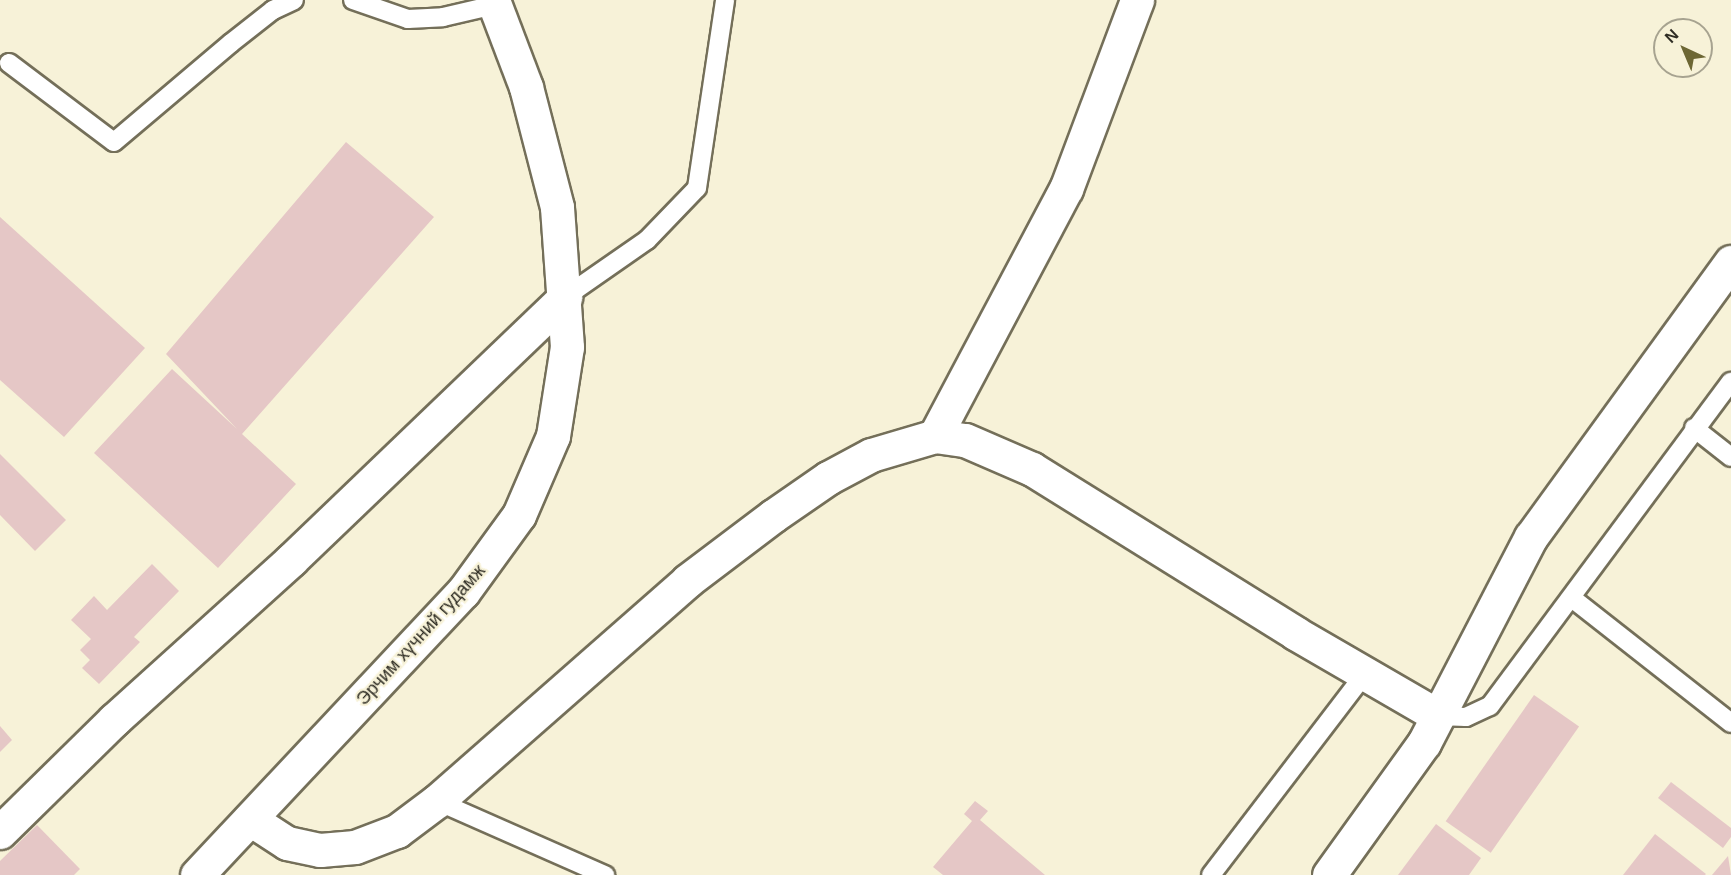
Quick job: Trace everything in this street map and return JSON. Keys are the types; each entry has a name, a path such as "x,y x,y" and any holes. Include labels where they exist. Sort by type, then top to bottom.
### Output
{"street":[{"path":"935,436 1066,189 1137,0"},
{"name":"Эрчим хүчний гудамж","path":"197,875 430,631 488,560 519,515 553,436 564,386 565,297 557,207 549,164 526,87 494,3"},
{"path":"1329,875 1424,743 1531,537 1731,262"},
{"path":"0,832 114,720 291,560 565,297"},
{"path":"250,819 287,843 336,850 355,848 397,831 436,801 687,581 773,516 828,478 871,455 935,436 965,440 1032,469 1364,675 1438,716"}],"lane":[{"path":"9,63 114,142 231,43 273,10 294,0"},
{"path":"353,0 408,19 443,17 494,3"},
{"path":"565,297 647,240 697,188 725,0"},
{"path":"1438,716 1466,717 1490,706 1573,599 1694,428 1731,382"},
{"path":"1694,428 1731,457"},
{"path":"1573,599 1731,723"},
{"path":"1211,875 1364,675"},
{"path":"436,801 605,875"}],"building":[{"path":"346,142 434,217 242,434 296,484 218,568 94,453 172,369 237,429 166,354"},
{"path":"0,217 145,348 64,437 0,380"},
{"path":"0,454 66,520 35,551 0,515"},
{"path":"152,564 179,591 134,637 140,642 99,684 82,668 90,660 80,650 91,639 71,620 94,596 107,610"},
{"path":"1534,695 1579,727 1491,853 1446,821"},
{"path":"0,726 12,740 0,752"},
{"path":"1671,782 1731,828 1731,837 1723,848 1658,798"},
{"path":"975,801 988,811 980,820 1045,875 943,875 933,867 972,821 964,814"},
{"path":"1436,824 1481,858 1469,875 1398,875"},
{"path":"37,825 80,869 74,875 0,875 0,861"},
{"path":"1655,834 1706,874 1623,875"},
{"path":"1728,856 1731,875 1712,875"}]}
